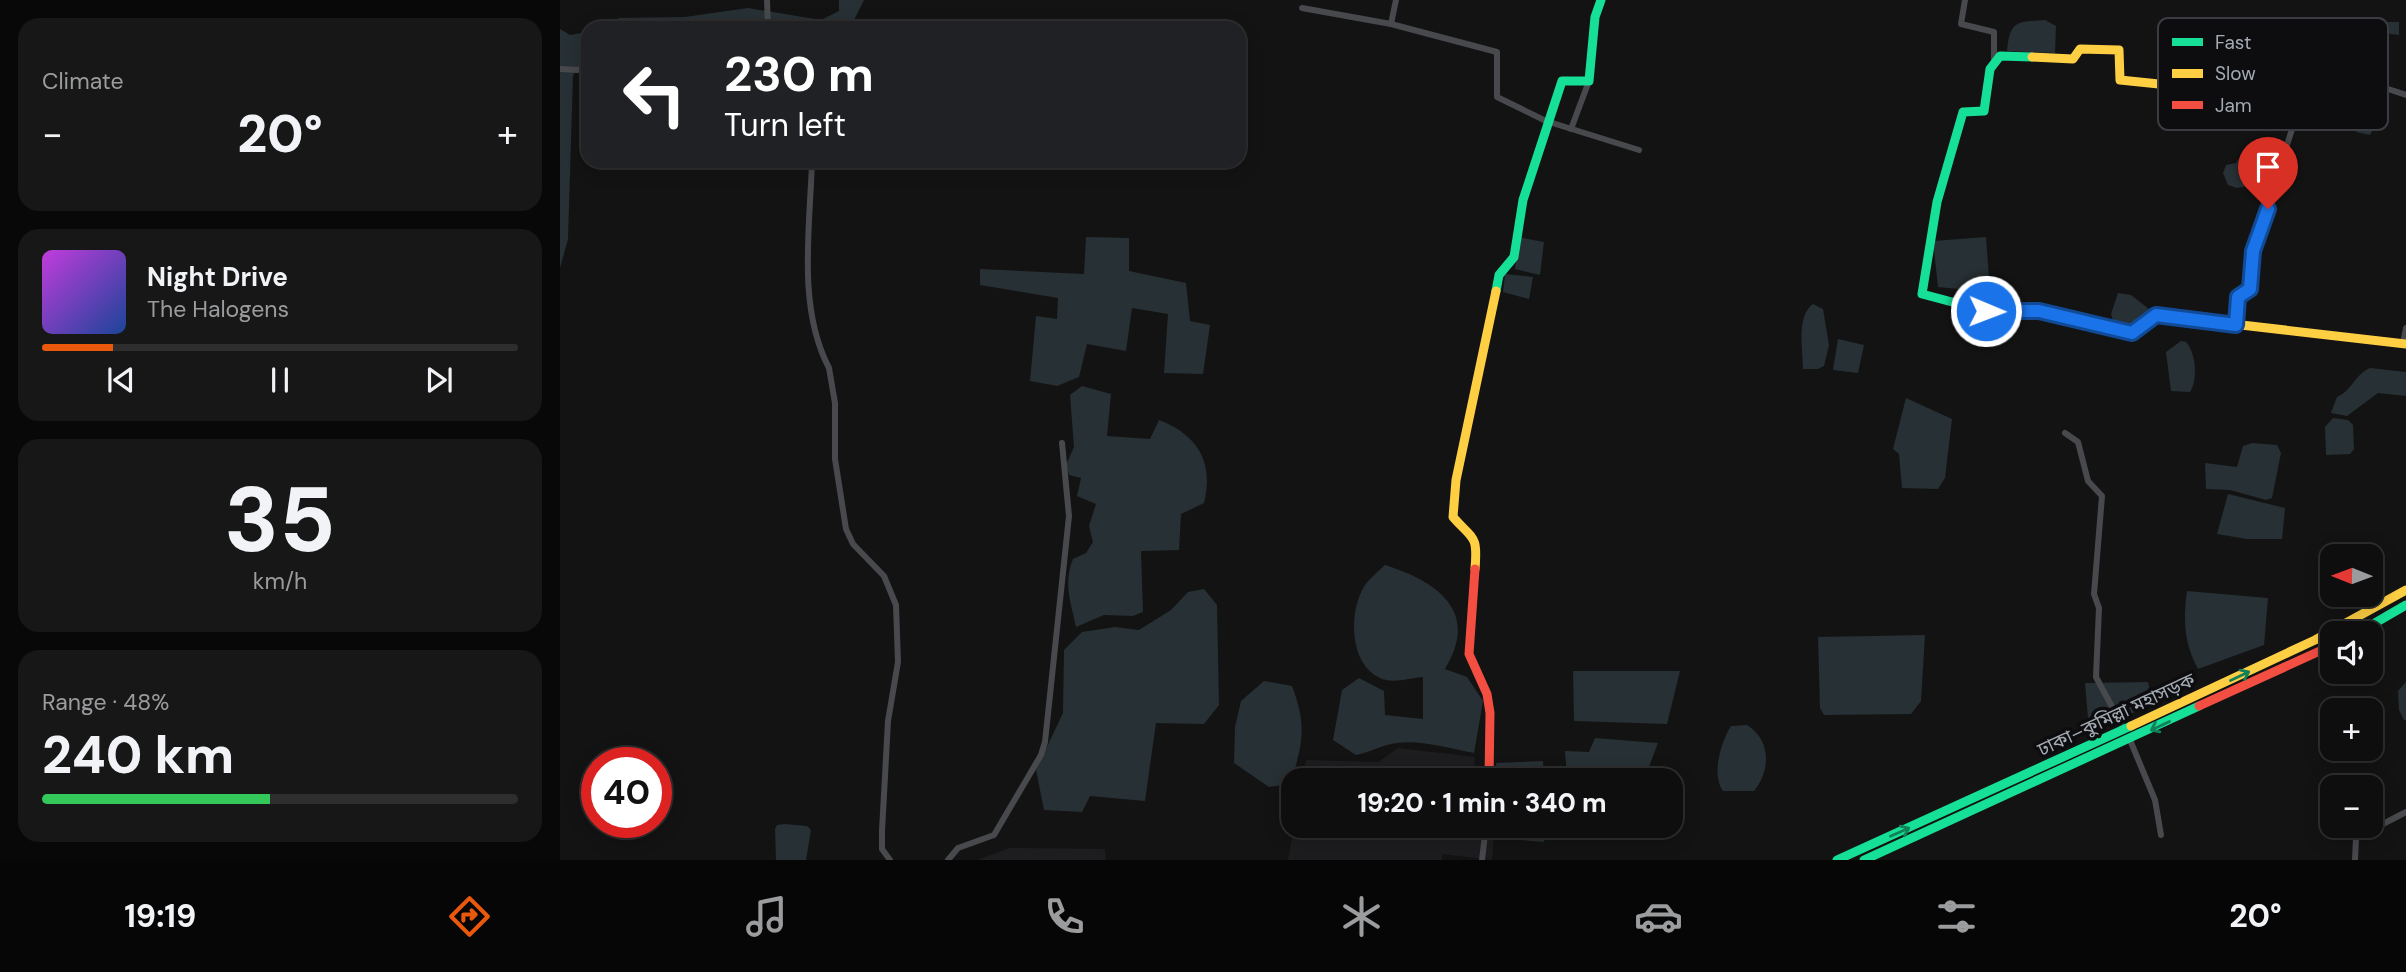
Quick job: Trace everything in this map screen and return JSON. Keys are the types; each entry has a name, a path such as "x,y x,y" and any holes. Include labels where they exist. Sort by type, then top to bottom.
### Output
{"main road":[{"path":"1489,768 1488,694 1469,654 1477,548 1470,531 1453,517 1456,480 1499,275 1514,257 1523,200 1546,121 1562,81 1589,81 1595,17 1601,0"},
{"path":"2158,84 2120,80 2119,50 2080,49 2073,59 2000,57 1994,61 1990,69 1984,111 1963,112 1946,161 1930,224 1922,295 1986,311 2039,311 2123,332 2137,330 2156,315 2404,344"},
{"name":"ঢাকা–কুমিল্লা মহাসড়ক","path":"1837,860 1994,791 2357,620 2406,590"},
{"path":"2378,621 2406,605"},
{"name":"ঢাকা–কুমিল্লা মহাসড়ক","path":"1864,860 2320,651"}],"street":[{"path":"1391,24 1396,0"},
{"path":"1965,0 1961,24 1994,32 1994,61"},
{"path":"768,3 768,21"},
{"path":"1302,8 1383,25 1391,24 1497,52 1497,97 1546,121 1639,150"},
{"path":"560,69 581,68"},
{"path":"1571,129 1589,81"},
{"path":"2388,89 2406,95"},
{"path":"2236,325 2238,297 2250,289 2253,251 2292,130"},
{"path":"812,168 811,317 820,350 829,368 841,508 849,538 884,576 892,592 898,617 898,662 888,721 882,831 882,849 890,860"},
{"path":"2404,344 2406,328"},
{"path":"2065,433 2078,442 2088,481 2102,496 2094,594 2099,608 2096,677 2124,729"},
{"path":"948,860 958,848 994,835 1041,755 1045,742 1069,516 1062,443"},
{"path":"2130,740 2154,800 2161,835"},
{"path":"2355,860 2356,838 2406,812"},
{"path":"1482,860 1485,838"}],"shaded area":[{"path":"839,0 864,0 854,21 612,21 619,18 685,17 748,8 821,20 839,11"},
{"path":"2045,20 2056,26 2055,53 2007,51 2013,28 2028,21"},
{"path":"2388,22 2399,22 2399,35 2388,34"},
{"path":"560,29 570,35 581,33 581,64 573,76 568,239 560,268"},
{"path":"2356,130 2373,130 2370,135"},
{"path":"2244,150 2259,152 2270,161 2261,196 2255,197 2249,186 2237,188 2228,185 2223,173 2226,165 2236,163"},
{"path":"1086,237 1129,238 1129,271 1186,283 1190,321 1210,325 1203,374 1164,373 1168,314 1132,308 1126,351 1087,344 1079,377 1057,386 1030,381 1036,316 1057,319 1058,298 980,285 980,269 1084,274"},
{"path":"1518,237 1544,242 1540,275 1515,269"},
{"path":"1986,237 1990,292 1938,287 1933,241"},
{"path":"1505,274 1533,277 1529,299 1503,292"},
{"path":"2118,293 2131,295 2149,309 2136,326 2115,326 2111,314"},
{"path":"1813,304 1823,309 1829,345 1824,366 1818,369 1803,369 1802,325 1808,309"},
{"path":"1838,339 1864,345 1858,373 1833,370"},
{"path":"2181,341 2186,342 2194,359 2195,374 2190,392 2171,391 2166,352"},
{"path":"2370,368 2406,372 2406,396 2378,393 2347,416 2331,413 2337,397"},
{"path":"1082,386 1111,394 1107,436 1150,439 1159,420 1184,434 1200,452 1207,475 1207,488 1204,503 1181,514 1179,550 1141,551 1143,612 1133,616 1104,615 1076,627 1069,593 1070,568 1073,559 1086,553 1093,542 1089,526 1096,504 1077,496 1081,478 1069,475 1066,465 1074,447 1070,395"},
{"path":"1906,398 1952,419 1945,478 1938,489 1902,488 1899,454 1893,449"},
{"path":"2333,418 2348,420 2353,425 2354,449 2350,454 2326,455 2325,427"},
{"path":"2252,443 2277,445 2281,453 2272,498 2266,500 2230,490 2206,489 2205,463 2237,467 2243,446"},
{"path":"2228,494 2285,508 2282,539 2247,539 2217,534"},
{"path":"1385,565 1421,580 1436,590 1448,601 1455,615 1458,631 1455,649 1445,669 1467,677 1483,701 1474,753 1408,742 1387,745 1356,755 1333,740 1342,690 1359,678 1384,691 1385,715 1423,719 1423,677 1395,681 1380,678 1362,661 1357,649 1354,622 1359,596 1367,582"},
{"path":"1204,589 1217,605 1219,705 1204,724 1156,723 1145,801 1090,796 1082,812 1044,810 1036,770 1063,713 1064,650 1082,632 1115,627 1139,630 1171,610 1188,592"},
{"path":"2187,591 2268,598 2264,645 2198,669 2186,631"},
{"path":"1925,635 1921,701 1911,714 1824,715 1820,708 1818,637"},
{"path":"1573,671 1680,671 1667,724 1574,721"},
{"path":"1264,681 1292,686 1300,712 1302,735 1295,768 1281,768 1281,785 1269,787 1234,763 1235,727 1241,701"},
{"path":"2148,682 2153,705 2089,730 2085,683"},
{"path":"2406,682 2404,720 2399,710 2398,691"},
{"path":"1747,725 1755,731 1764,747 1766,765 1760,783 1754,791 1723,791 1719,784 1718,767 1724,741 1731,726"},
{"path":"1595,738 1658,743 1649,768 1566,768 1565,751 1589,752"},
{"path":"1398,748 1475,757 1475,768 1304,768 1306,760 1378,762"},
{"path":"1543,761 1543,768 1497,768 1496,763"},
{"path":"777,825 807,826 811,830 806,860 776,860 775,829"},
{"path":"1292,838 1494,838 1492,860 1442,854 1442,860 1288,860"},
{"path":"1499,838 1544,838 1544,842"},
{"path":"1010,848 1105,849 1106,860 977,860"}],"traffic: fast":[{"path":"1496,291 1499,275 1514,257 1523,200 1562,81 1589,81 1595,17 1601,0"},
{"path":"2032,57 2000,56 1990,69 1984,111 1963,112 1937,202 1922,294 1986,311 2038,311 2052,314"},
{"path":"2378,621 2406,605"},
{"path":"1864,860 2199,706"},
{"path":"1837,860 2131,726"}],"traffic: slow":[{"path":"2032,57 2073,59 2080,49 2119,50 2120,80 2158,84"},
{"path":"1475,569 1476,549 1473,538 1453,517 1456,480 1496,291"},
{"path":"2052,314 2123,332 2163,316 2406,344"},
{"path":"2131,726 2315,640 2406,590"}],"traffic: jam":[{"path":"1475,569 1469,654 1487,694 1490,713 1489,768"},
{"path":"2199,706 2320,651"}],"route":[{"path":"1986,311 2039,311 2132,333 2156,315 2236,325 2238,297 2250,289 2253,251 2268,209"}]}
